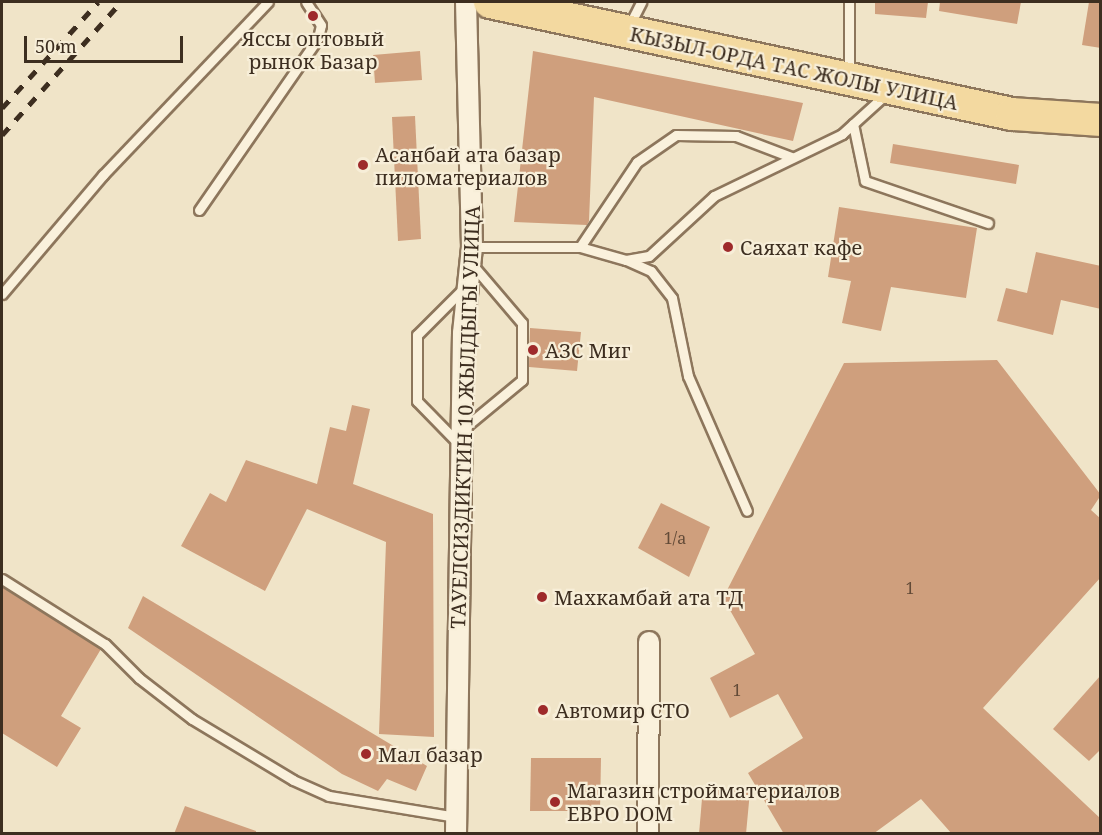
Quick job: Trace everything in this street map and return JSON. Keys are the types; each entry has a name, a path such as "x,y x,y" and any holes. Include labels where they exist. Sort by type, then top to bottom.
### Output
{"main road":[{"name":"КЫЗЫЛ-ОРДА ТАС ЖОЛЫ УЛИЦА","path":"490,2 849,81 1012,114 1101,120"}],"street":[{"name":"ТАУЕЛСИЗДИКТИН 10 ЖЫЛДЫГЫ УЛИЦА","path":"456,825 462,438 471,255 466,2"},
{"path":"648,834 649,642"}],"lane":[{"path":"2,294 103,175 268,2"},
{"path":"199,210 318,38 321,25 306,2"},
{"path":"627,32 641,2"},
{"path":"849,2 849,81"},
{"path":"626,260 649,256 714,196 853,124 892,89"},
{"path":"853,124 865,181 988,223"},
{"path":"580,247 637,162 675,135 736,136 791,157"},
{"path":"471,255 580,247 626,260 651,271 672,298 680,317 688,376 747,511"},
{"path":"469,284 417,335 417,401 462,438 522,380 522,323 471,255"},
{"path":"2,579 105,644 139,678 192,719 293,780 329,796 456,825"}],"building":[{"path":"875,2 928,2 926,18 875,14"},
{"path":"940,2 1021,2 1017,24 939,11"},
{"path":"1089,2 1101,2 1101,48 1082,45"},
{"path":"420,51 422,80 375,83 373,55"},
{"path":"533,51 803,103 793,141 594,97 587,225 514,222"},
{"path":"415,116 421,239 398,241 392,117"},
{"path":"893,144 1019,165 1016,184 890,163"},
{"path":"839,207 977,228 966,298 891,287 881,331 842,323 851,281 828,277"},
{"path":"1036,252 1101,266 1101,309 1061,300 1053,335 997,321 1006,288 1027,293"},
{"path":"530,328 581,332 577,371 529,367"},
{"path":"997,360 1101,495 1091,510 1101,519 1101,577 983,708 1101,819 1101,834 952,834 921,799 873,834 784,834 748,773 803,738 778,694 730,718 710,678 755,654 723,598 844,363"},
{"path":"352,405 370,409 353,484 433,514 434,737 379,734 386,542 307,509 265,591 181,546 210,493 226,502 246,460 317,484 330,427 346,431"},
{"path":"661,503 710,527 689,577 638,548"},
{"path":"2,587 101,649 61,716 81,728 57,767 2,733"},
{"path":"143,596 427,766 416,791 387,779 378,791 342,774 128,628"},
{"path":"1101,675 1101,749 1089,761 1053,729"},
{"path":"531,758 601,758 600,811 530,811"},
{"path":"703,787 750,791 746,834 699,834"},
{"path":"185,806 256,831 256,834 174,834"}],"railway":[{"path":"2,108 98,2"},
{"path":"2,135 121,2"}],"place":[{"name":"Яссы оптовый рынок Базар","path":"313,16"},
{"name":"Асанбай ата базар пиломатериалов","path":"363,165"},
{"name":"Саяхат кафе","path":"728,247"},
{"name":"АЗС Миг","path":"533,350"},
{"name":"Махкамбай ата ТД","path":"542,597"},
{"name":"Автомир СТО","path":"543,710"},
{"name":"Мал базар","path":"366,754"},
{"name":"Магазин стройматериалов ЕВРО DOM","path":"555,802"}]}
